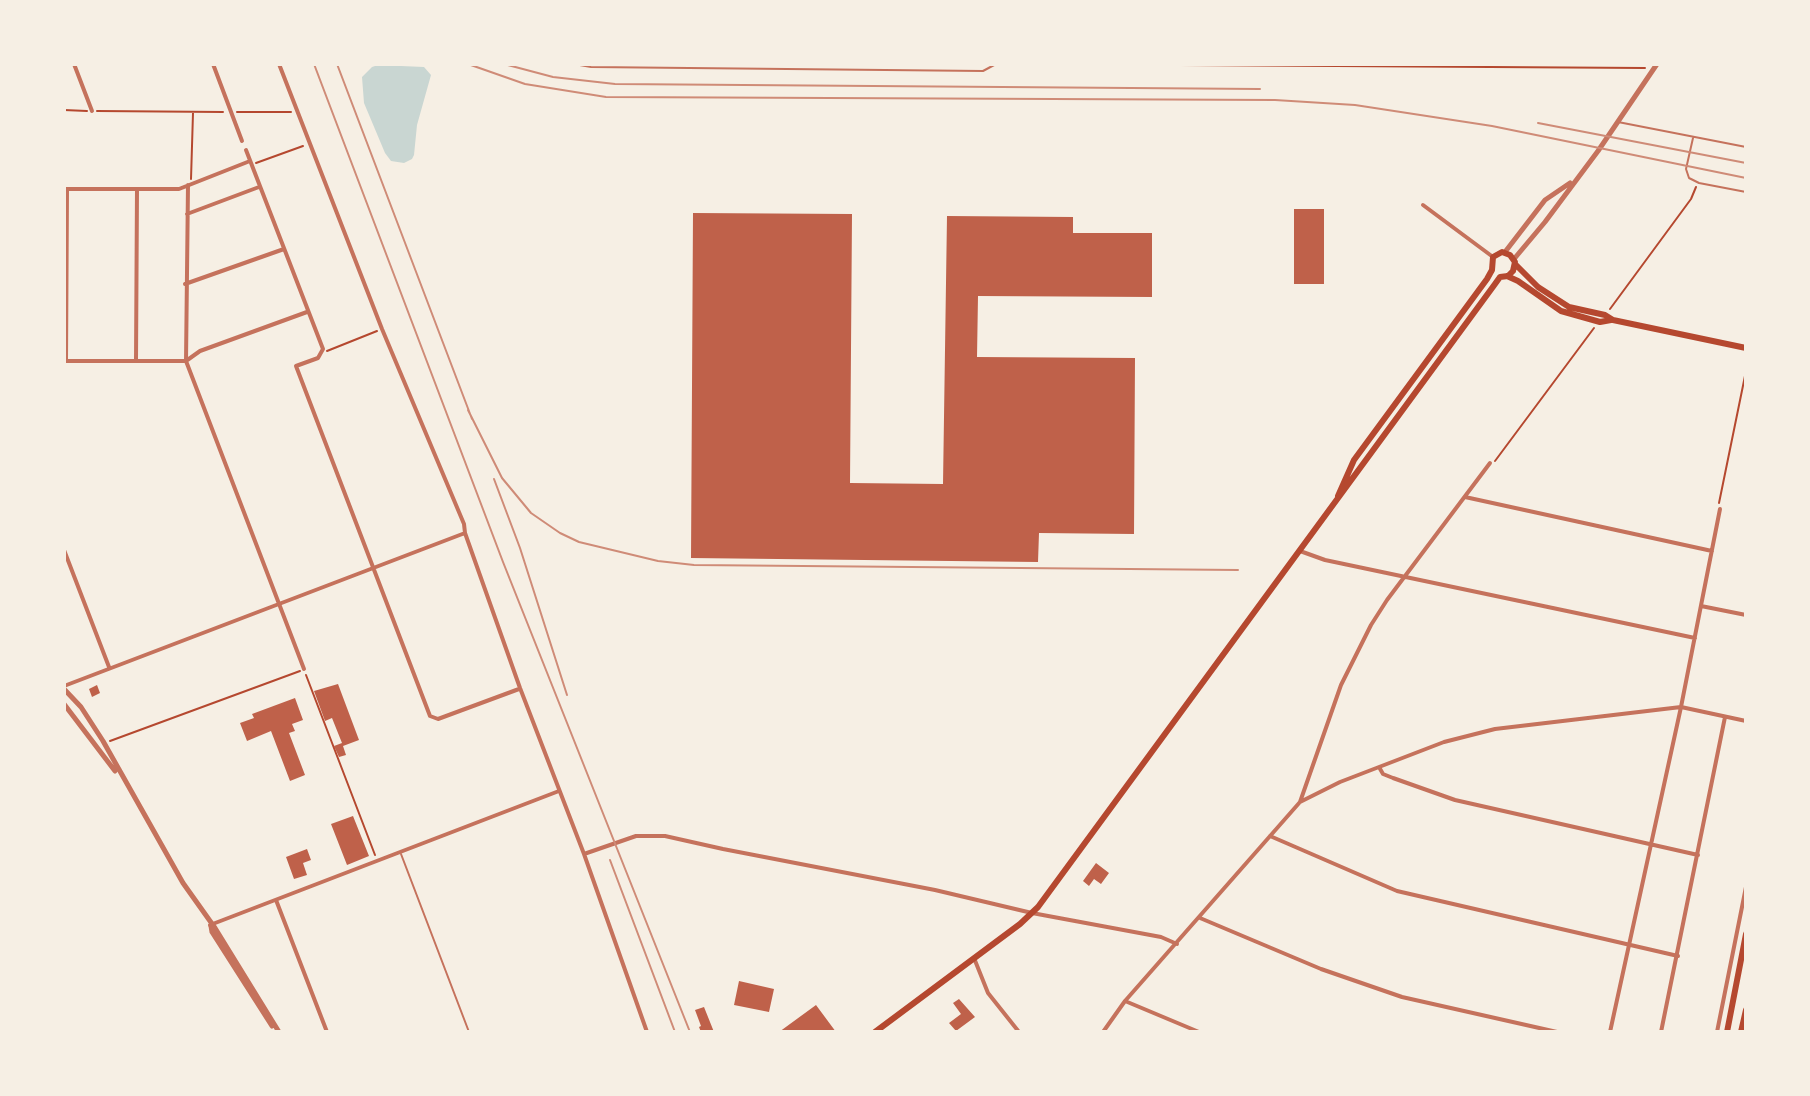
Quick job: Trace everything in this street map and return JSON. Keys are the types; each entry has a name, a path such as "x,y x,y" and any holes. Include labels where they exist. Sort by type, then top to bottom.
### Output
{"main road":[{"path":"1338,496 1354,460 1492,270 1493,257 1505,252 1538,287 1560,303 1613,320 1746,348"},
{"path":"875,1032 1032,913 1338,496 1504,276 1513,271 1514,262"},
{"path":"1492,270 1561,311 1600,322 1613,320"},
{"path":"1727,1032 1746,934"},
{"path":"1741,1032 1746,1010"}],"street":[{"path":"74,64 92,111"},
{"path":"213,64 242,141"},
{"path":"279,64 382,329 464,524 520,688 584,854 647,1032"},
{"path":"1514,262 1656,66"},
{"path":"246,150 322,353 318,358 296,366 430,716 438,719 520,688"},
{"path":"251,163 179,189 65,189 65,361 186,361 202,350 308,311"},
{"path":"1505,252 1545,200 1574,181"},
{"path":"188,185 186,361 304,669"},
{"path":"187,214 260,187"},
{"path":"136,361 137,189"},
{"path":"1423,205 1493,257"},
{"path":"185,284 284,249"},
{"path":"1103,1032 1125,1001 1300,802 1341,685 1371,625 1490,463"},
{"path":"1465,497 1712,551"},
{"path":"1610,1032 1681,707 1720,509"},
{"path":"278,1032 224,952 127,788 103,741 81,707 64,688 109,667 465,533"},
{"path":"64,550 109,667"},
{"path":"1300,551 1325,560 1695,638"},
{"path":"1701,606 1746,615"},
{"path":"64,704 127,788"},
{"path":"1300,802 1444,742 1495,729 1681,707 1746,721"},
{"path":"1661,1032 1725,716"},
{"path":"1379,767 1383,774 1455,800 1698,855"},
{"path":"210,925 559,791"},
{"path":"584,854 632,837 665,836 1161,937 1177,944"},
{"path":"1270,836 1397,891 1678,956"},
{"path":"1717,1032 1746,887"},
{"path":"276,900 327,1032"},
{"path":"1200,918 1321,969 1402,997 1557,1032"},
{"path":"974,958 988,993 1019,1032"},
{"path":"1125,1001 1199,1032"}],"lane":[{"path":"574,64 591,67 983,71 996,64"},
{"path":"1617,122 1746,147"},
{"path":"1693,137 1686,169 1689,178 1699,183 1746,192"},
{"path":"401,852 469,1032"}],"path":[{"path":"1026,64 1656,66"},
{"path":"64,110 297,112"},
{"path":"188,185 192,175 193,112"},
{"path":"251,163 310,144"},
{"path":"1611,307 1691,199 1697,186"},
{"path":"1490,463 1495,462 1594,328"},
{"path":"322,353 382,329"},
{"path":"1720,509 1718,506 1746,371"},
{"path":"109,741 304,669 377,860"}],"shaded area":[{"path":"378,65 424,67 431,75 417,125 414,155 404,163 391,161 385,153 364,103 362,77"}],"building":[{"path":"1294,209 1324,209 1324,284 1294,284"},
{"path":"693,213 852,214 850,483 943,484 947,216 1073,217 1073,233 1152,233 1152,297 978,296 977,357 1135,358 1134,534 1039,533 1038,562 691,558"},
{"path":"338,684 359,740 343,746 346,755 339,757 334,746 342,743 332,718 325,721 314,691"},
{"path":"97,685 100,693 92,697 89,689"},
{"path":"295,698 303,720 292,724 295,731 289,733 305,775 290,781 271,731 247,741 240,723 254,718 252,714"},
{"path":"353,816 369,856 347,865 331,824"},
{"path":"307,849 311,860 303,863 307,875 294,879 286,857"},
{"path":"1096,863 1109,873 1101,884 1094,879 1089,886 1083,881"},
{"path":"739,981 774,989 769,1012 734,1005"},
{"path":"959,999 975,1017 956,1031 949,1023 961,1014 953,1003"},
{"path":"816,1005 836,1032 779,1032"},
{"path":"704,1007 714,1032 701,1032 699,1027 695,1010"}],"railway":[{"path":"314,64 503,562 690,1032"},
{"path":"337,64 472,419"},
{"path":"468,64 525,84 606,97 1275,100 1355,105 1492,126 1746,178"},
{"path":"504,64 553,77 615,84 1260,89"},
{"path":"1538,123 1746,163"},
{"path":"468,410 502,478 531,513 579,542 658,561 694,565 1238,570"},
{"path":"494,479 520,548 567,695"},
{"path":"610,860 675,1032"}]}
